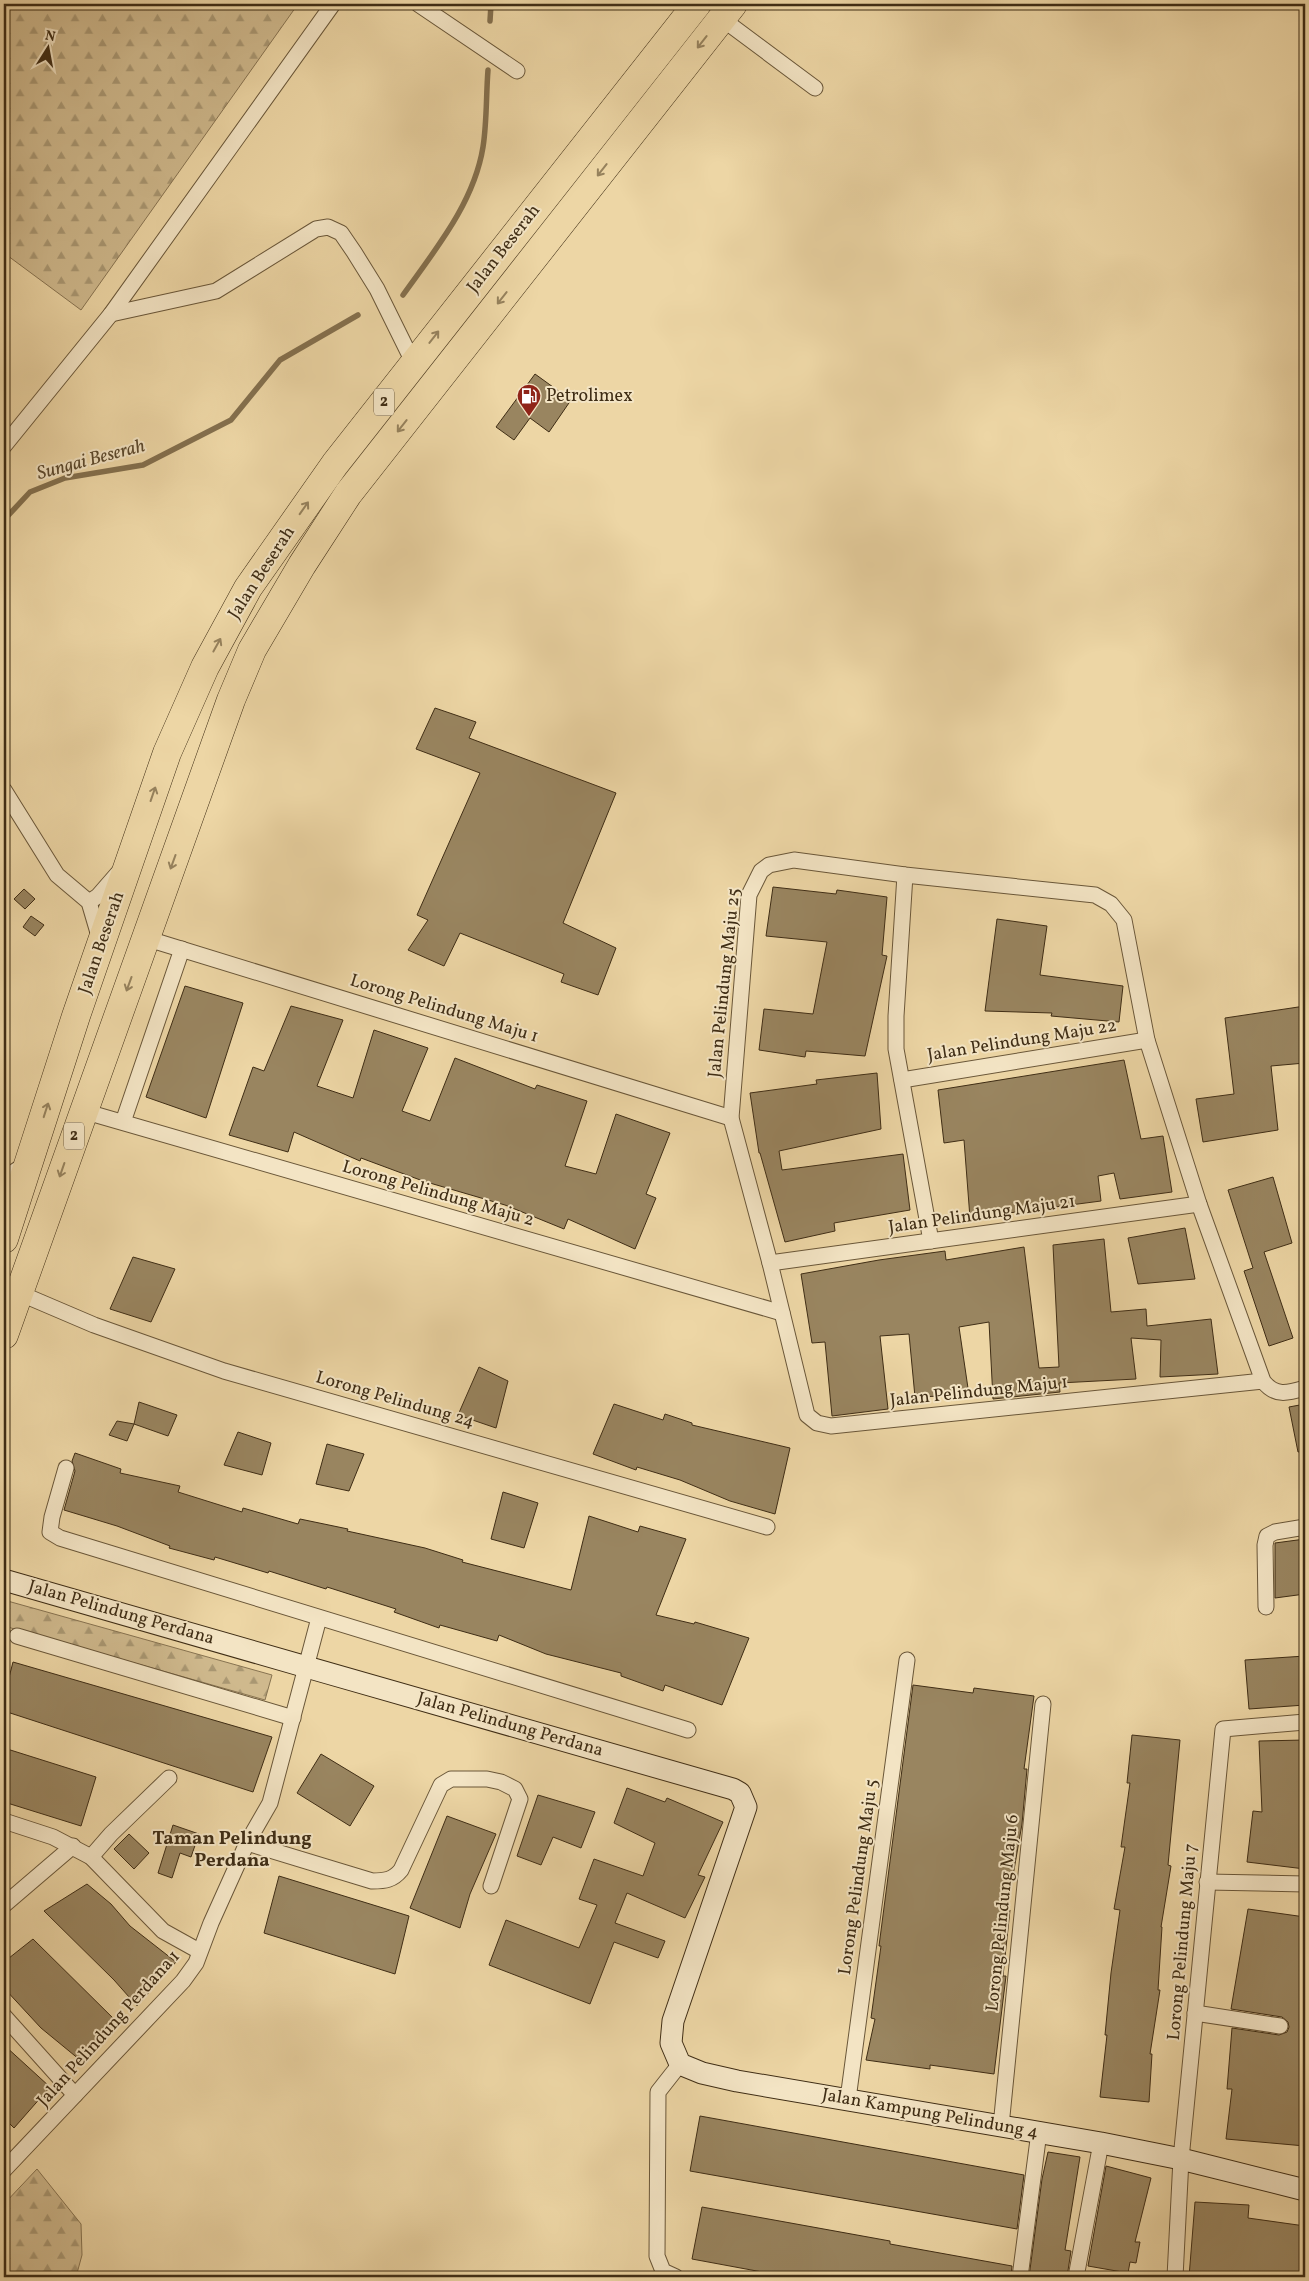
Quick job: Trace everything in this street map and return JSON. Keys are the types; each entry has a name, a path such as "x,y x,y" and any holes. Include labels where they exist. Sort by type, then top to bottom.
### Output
{"highway":[{"name":"Jalan Beserah","path":"4,1237 76,1016 167,753 205,668 248,588 335,464 697,4"},
{"name":"Jalan Beserah","path":"162,892 231,700 252,650 302,565 348,494 727,11"},
{"path":"124,880 162,892"},
{"name":"2","path":"4,1335 162,892"}],"street":[{"path":"4,446 111,314 333,4"},
{"path":"418,4 517,72"},
{"path":"727,11 815,88"},
{"path":"111,314 216,291 316,229 328,226 341,233 354,252 377,289 414,364"},
{"path":"4,790 57,875 89,902 98,927 101,948"},
{"path":"89,902 98,896 114,879 137,840"},
{"name":"Jalan Pelindung Maju 25","path":"782,1313 731,1118 749,895 760,871 769,865 794,860 905,875 1095,895 1111,904 1124,920 1147,1040"},
{"path":"905,875 896,1016 896,1049 931,1240"},
{"name":"Lorong Pelindung Maju 1","path":"145,938 731,1118"},
{"path":"123,1122 182,949"},
{"path":"1147,1040 1199,1204 1262,1380 1271,1390 1284,1394 1305,1388"},
{"name":"Jalan Pelindung Maju 22","path":"902,1080 1147,1040"},
{"name":"Lorong Pelindung Maju 2","path":"83,1110 782,1313"},
{"path":"4,1178 30,1160"},
{"name":"Jalan Pelindung Maju 21","path":"770,1263 1199,1204"},
{"name":"Lorong Pelindung 24","path":"19,1293 94,1325 224,1371 767,1526"},
{"name":"Jalan Pelindung Maju 1","path":"782,1313 807,1415 817,1423 831,1426 1262,1380"},
{"path":"66,1468 52,1517 50,1532 60,1538 688,1730"},
{"path":"1266,1607 1265,1545 1267,1536 1275,1532 1305,1527"},
{"name":"Jalan Pelindung Perdana","path":"4,1580 733,1789 740,1794 746,1807 673,2021 671,2043 680,2064"},
{"name":"Jalan Pelindung Perdana 1","path":"4,2170 183,1981 196,1963 199,1952 247,1843 270,1804 319,1618"},
{"path":"17,1636 293,1718"},
{"name":"Lorong Pelindung Maju 5","path":"848,2099 907,1660"},
{"name":"Lorong Pelindung Maju 6","path":"1001,2126 1043,1704"},
{"name":"Lorong Pelindung Maju 7","path":"1175,2277 1181,2159 1223,1728 1305,1722"},
{"path":"92,1857 111,1834 169,1778"},
{"path":"247,1843 372,1881 385,1881 395,1878 401,1870 441,1785 451,1779 486,1779 501,1782 515,1790 520,1800 491,1886"},
{"path":"4,1821 53,1837 92,1857 164,1931 199,1952"},
{"path":"4,1905 73,1846"},
{"path":"1207,1882 1305,1884"},
{"path":"1195,2013 1280,2026"},
{"path":"4,2016 75,2094"},
{"path":"676,2277 663,2271 657,2256 658,2092 680,2064"},
{"name":"Jalan Kampung Pelindung 4","path":"680,2064 715,2077 1039,2132 1181,2159 1305,2190"},
{"path":"1020,2277 1039,2132"},
{"path":"1076,2277 1101,2143"}],"green space":[{"path":"4,4 298,4 81,310 4,253"},
{"path":"4,1600 272,1675 265,1700 4,1626"},
{"path":"37,2169 81,2224 82,2255 76,2277 4,2277 4,2204"}],"building":[{"path":"535,374 571,400 549,432 530,418 514,440 496,427"},
{"path":"435,708 476,722 469,738 616,793 563,923 616,948 598,995 561,982 564,974 460,933 444,966 408,950 428,920 417,915 480,773 416,749"},
{"path":"773,887 836,894 837,890 887,897 882,955 887,956 865,1056 806,1051 805,1057 759,1050 764,1009 813,1014 827,942 766,936"},
{"path":"24,889 35,899 25,909 14,899"},
{"path":"31,916 44,925 35,936 23,927"},
{"path":"997,919 1047,926 1040,975 1123,986 1119,1022 1051,1016 1052,1013 985,1011"},
{"path":"185,986 243,1003 206,1118 146,1097"},
{"path":"291,1006 343,1020 317,1086 353,1098 374,1030 428,1048 402,1111 430,1121 455,1058 535,1089 537,1085 587,1101 565,1166 596,1174 616,1114 670,1133 646,1194 656,1198 635,1249 568,1219 564,1229 505,1205 423,1181 361,1158 360,1161 294,1132 288,1152 229,1135 253,1067 264,1071"},
{"path":"1305,1006 1305,1063 1271,1066 1278,1130 1203,1142 1196,1099 1234,1094 1225,1018"},
{"path":"1124,1060 1141,1139 1163,1136 1172,1192 1120,1199 1114,1173 1098,1176 1101,1201 970,1218 964,1140 944,1143 938,1090"},
{"path":"877,1073 881,1129 779,1151 782,1170 903,1154 910,1210 834,1223 835,1231 785,1242 759,1153 750,1093 817,1084 816,1080"},
{"path":"1273,1177 1292,1243 1264,1252 1293,1338 1269,1346 1244,1271 1253,1268 1228,1190"},
{"path":"1185,1228 1195,1279 1138,1284 1128,1238"},
{"path":"1104,1239 1111,1312 1146,1309 1147,1326 1211,1319 1218,1374 1160,1377 1161,1340 1131,1338 1136,1379 1059,1383 1060,1392 993,1399 989,1322 959,1327 969,1395 915,1397 909,1334 880,1336 888,1409 832,1416 825,1342 812,1343 801,1274 879,1260 945,1251 946,1260 1024,1247 1039,1368 1059,1367 1053,1245"},
{"path":"133,1257 175,1269 151,1322 110,1309"},
{"path":"479,1367 508,1381 496,1428 458,1415"},
{"path":"139,1402 177,1415 168,1436 134,1424"},
{"path":"614,1404 663,1420 665,1414 692,1423 692,1425 790,1448 775,1514 730,1501 680,1480 637,1467 636,1470 593,1454"},
{"path":"1305,1404 1305,1451 1298,1452 1289,1407"},
{"path":"117,1421 134,1424 127,1441 109,1435"},
{"path":"238,1432 271,1443 262,1475 224,1465"},
{"path":"327,1444 364,1454 349,1491 316,1484"},
{"path":"75,1453 121,1469 120,1473 180,1486 178,1492 242,1512 243,1508 298,1524 300,1519 348,1529 347,1531 425,1548 463,1560 462,1562 571,1590 589,1516 638,1532 640,1526 686,1539 656,1615 694,1624 695,1622 749,1638 722,1705 665,1685 663,1691 621,1676 621,1673 546,1654 499,1635 497,1641 440,1625 439,1628 394,1612 396,1609 327,1587 326,1589 269,1571 268,1573 215,1557 214,1560 169,1548 170,1546 117,1526 64,1510 75,1471 72,1461"},
{"path":"503,1492 538,1503 524,1548 491,1539"},
{"path":"1305,1539 1305,1594 1275,1598 1275,1543"},
{"path":"1305,1656 1305,1705 1249,1709 1245,1660"},
{"path":"13,1662 272,1737 253,1792 4,1711 4,1697"},
{"path":"913,1685 973,1693 974,1688 1034,1696 1024,1769 1027,1769 1022,1824 1007,1910 1010,1910 1003,1976 1006,1976 994,2074 930,2065 930,2069 866,2060 875,2019 871,2018 881,1946 879,1946"},
{"path":"1132,1735 1180,1740 1168,1865 1171,1866 1161,1927 1158,1990 1160,1990 1150,2054 1152,2054 1149,2102 1100,2097 1111,1973 1120,1910 1114,1909 1125,1847 1121,1847 1130,1783 1127,1783"},
{"path":"1305,1740 1305,1869 1247,1862 1253,1811 1262,1812 1259,1741"},
{"path":"4,1748 96,1777 81,1826 4,1802"},
{"path":"321,1754 374,1786 350,1826 297,1793"},
{"path":"627,1788 665,1802 667,1798 723,1822 698,1875 705,1877 685,1918 627,1893 615,1923 665,1941 658,1958 614,1942 590,2004 489,1965 506,1920 579,1948 597,1905 579,1899 594,1859 643,1876 655,1843 614,1823"},
{"path":"538,1795 595,1812 581,1848 553,1837 541,1865 517,1856"},
{"path":"447,1816 496,1834 470,1894 460,1928 410,1908"},
{"path":"173,1825 199,1834 191,1857 180,1853 172,1878 158,1873"},
{"path":"129,1834 149,1853 134,1869 114,1849"},
{"path":"279,1876 409,1916 395,1974 264,1933"},
{"path":"87,1884 111,1904 130,1926 176,1962 137,2006 114,1980 44,1911"},
{"path":"1248,1909 1305,1917 1305,2146 1226,2139 1232,2089 1227,2089 1232,2028 1279,2035 1287,2032 1289,2027 1288,2022 1282,2017 1231,2009"},
{"path":"33,1939 117,2022 80,2060 41,2028 4,1988 4,1962"},
{"path":"4,2045 50,2087 14,2128 4,2118"},
{"path":"700,2116 1024,2175 1017,2229 690,2171"},
{"path":"1048,2152 1080,2157 1065,2250 1071,2251 1067,2277 1029,2277 1042,2179"},
{"path":"1106,2166 1151,2178 1135,2242 1140,2242 1136,2263 1130,2262 1128,2273 1088,2266"},
{"path":"1195,2202 1249,2205 1248,2218 1305,2226 1305,2277 1189,2277"},
{"path":"702,2207 890,2241 890,2244 1012,2266 1011,2277 789,2277 692,2259"}],"waterway":[{"name":"Sungai Beserah","path":"490,21 491,4"},
{"name":"Sungai Beserah","path":"403,295 452,225 471,187 483,147 488,70"},
{"name":"Sungai Beserah","path":"4,520 30,492 65,478 143,465 231,420 280,360 358,315"}],"place":[{"name":"Petrolimex","path":"529,417"}],"district":[{"name":"Taman Pelindung Perdana","path":"232,1850"}]}
